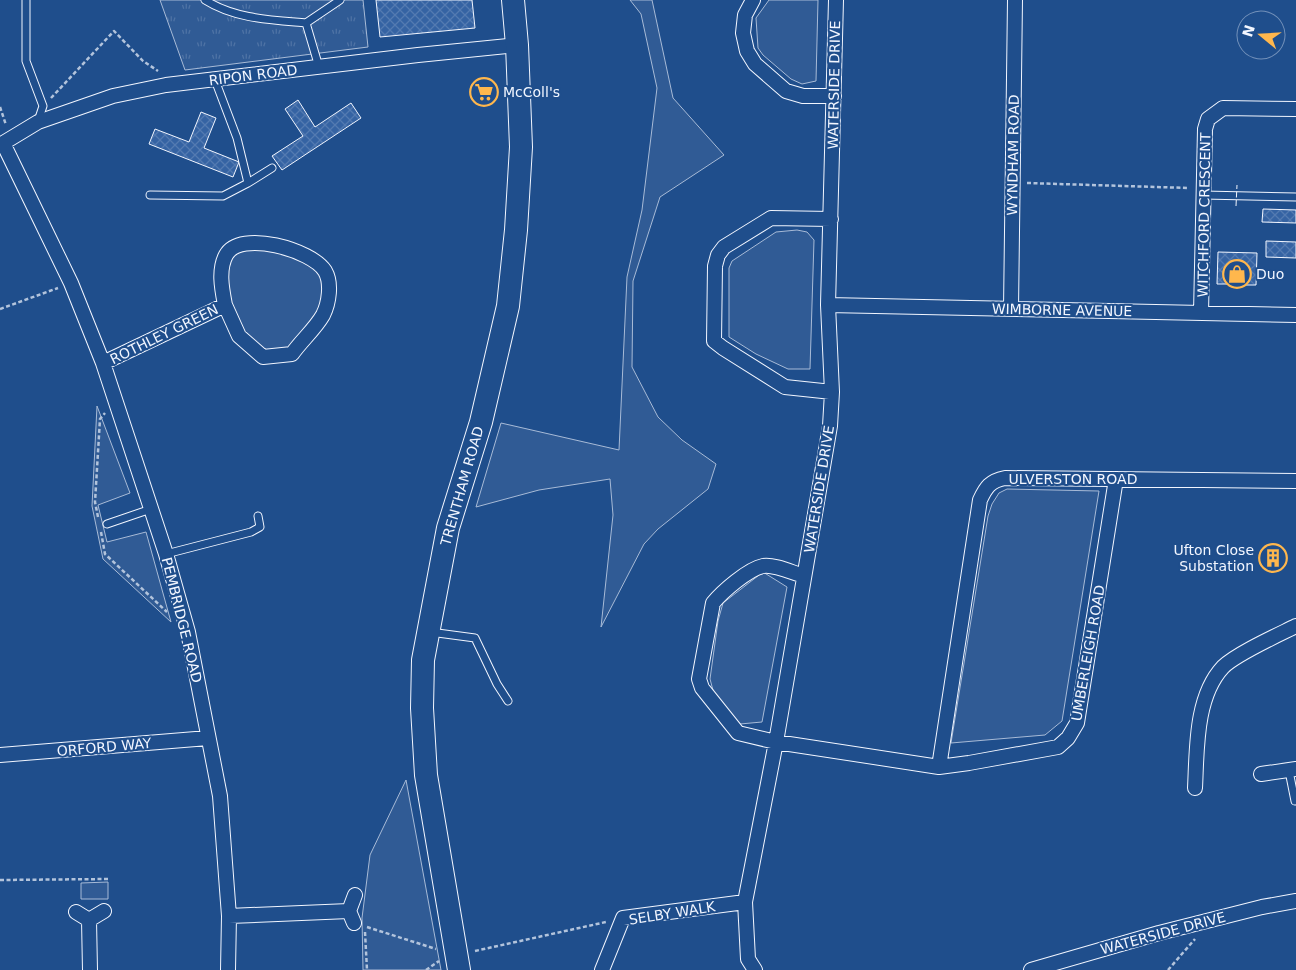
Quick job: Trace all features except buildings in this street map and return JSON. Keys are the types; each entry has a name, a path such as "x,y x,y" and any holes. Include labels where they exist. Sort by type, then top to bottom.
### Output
{"main road":[{"name":"TRENTHAM ROAD","path":"452,959 426,775 422,660 448,528 481,422 508,306 516,230 520,147 518,45 513,0"}],"street":[{"path":"753,0 745,15 743,33 747,51 755,64 786,91 803,96 834,96"},
{"name":"WATERSIDE DRIVE","path":"755,970 748,959 745,902 776,742 830,426 832,392 828,305 836,0"},
{"name":"WYNDHAM ROAD","path":"1011,309 1015,0"},
{"name":"RIPON ROAD","path":"5,142 38,122 114,96 166,85 518,45"},
{"name":"WITCHFORD CRESCENT","path":"1202,313 1205,129 1208,120 1223,108 1296,109"},
{"name":"PEMBRIDGE ROAD","path":"5,142 72,283 103,363 166,554 188,632 220,796 229,916 228,970"},
{"path":"831,219 771,218 724,247 718,255 715,266 713,330 714,342 786,387 832,392"},
{"name":"ROTHLEY GREEN","path":"249,242 268,244 312,258 325,270 330,283 323,314 292,354 263,357 239,336 225,304 221,281 226,254 234,247 249,242"},
{"name":"ROTHLEY GREEN","path":"103,363 225,304"},
{"name":"WIMBORNE AVENUE","path":"828,305 1296,315"},
{"name":"ULVERSTON ROAD","path":"939,767 978,507 986,488 993,481 1004,478 1296,481"},
{"name":"UMBERLEIGH ROAD","path":"804,576 764,565 754,569 720,595 713,603 700,678 702,688 738,733 776,742 939,767 969,764 1058,746 1073,731 1077,723 1116,479"},
{"path":"1195,788 1201,725 1207,695 1223,667 1257,646 1296,626"},
{"name":"ORFORD WAY","path":"0,756 208,738"},
{"path":"1261,774 1293,770"},
{"path":"229,916 356,920 355,895"},
{"name":"SELBY WALK","path":"602,970 624,918 745,902"},
{"name":"WATERSIDE DRIVE","path":"1032,970 1072,956 1210,920 1262,907 1296,902"},
{"path":"90,920 104,911"},
{"path":"76,912 90,920"},
{"path":"90,920 90,970"}],"lane":[{"path":"26,0 26,61 43,106 38,122"},
{"path":"206,0 213,5 251,18 306,23 340,0"},
{"path":"306,23 319,67"},
{"path":"215,80 237,138 248,183"},
{"path":"150,196 223,196 272,168"},
{"path":"1204,190 1296,197"},
{"path":"107,524 151,509"},
{"path":"166,554 251,532 260,527 258,516"},
{"path":"427,632 475,638 497,684 508,701"},
{"path":"1293,770 1295,801"}],"path":[{"path":"43,106 114,31 143,61 160,73 166,85"},
{"path":"0,107 5,142"},
{"path":"1013,182 1194,188 1204,190"},
{"path":"0,309 72,283"},
{"path":"0,880 109,879"},
{"path":"356,920 435,948 452,959 624,918"},
{"path":"356,920 367,970"},
{"path":"1168,970 1210,920"}],"shaded area":[{"path":"630,0 652,0 673,98 724,155 660,197 633,281 632,367 658,417 682,440 716,464 708,489 658,529 644,544 601,627 613,515 610,479 539,490 476,507 501,423 619,450 627,277 642,210 657,88 641,14"},
{"path":"769,0 818,0 816,81 802,84 791,79 763,55 758,48 756,18"},
{"path":"797,230 807,232 814,240 810,369 788,369 756,354 729,337 729,268 732,261 776,232"},
{"path":"248,246 310,260 326,283 319,313 290,352 264,354 241,334 228,304 226,266 236,249"},
{"path":"97,406 130,493 98,505 107,542 146,532 171,622 103,559 92,506"},
{"path":"1007,489 1099,491 1062,721 1045,735 951,743 988,516 992,504 999,493"},
{"path":"763,572 787,587 762,722 740,724 714,694 710,679 718,621 723,603"},
{"path":"406,780 441,970 363,970 362,918 370,855"},
{"path":"108,882 108,899 81,899 81,883"}],"green space":[{"path":"160,0 363,0 368,47 185,70"}],"fence":[{"path":"1236,206 1237,185"}],"place":[{"name":"McColl's","path":"484,92"},
{"name":"Duo","path":"1237,274"},
{"name":"Ufton Close Substation","path":"1273,558"}]}
